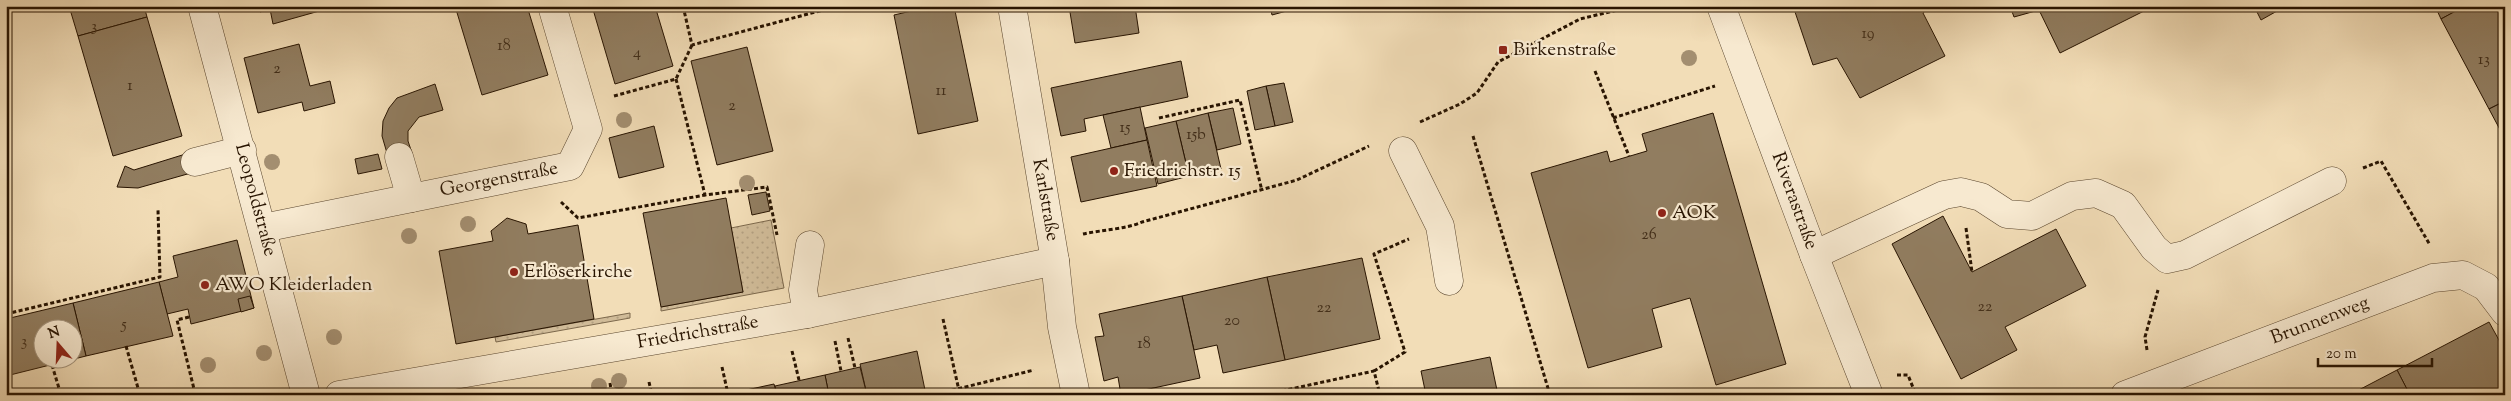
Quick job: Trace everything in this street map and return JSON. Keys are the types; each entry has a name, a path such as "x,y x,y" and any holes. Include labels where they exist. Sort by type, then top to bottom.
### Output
{"street":[{"name":"Leopoldstraße","path":"202,6 263,228 306,395"},
{"name":"Georgenstraße","path":"263,228 570,166 588,129 552,6"},
{"name":"Karlstraße","path":"1012,6 1053,251 1062,327 1076,395"},
{"name":"Riverastraße","path":"1721,6 1814,255 1869,395"},
{"path":"1407,138 1440,226 1449,281"},
{"path":"195,162 242,150"},
{"path":"399,157 411,198"},
{"path":"1814,255 1944,196 1961,192 1980,197 2007,214 2032,216 2072,196 2096,193 2123,205 2154,248 2167,259 2185,254 2332,181"},
{"path":"807,314 802,290 810,245"},
{"name":"Friedrichstraße","path":"339,395 807,314 1053,251"},
{"name":"Brunnenweg","path":"2125,395 2433,278 2463,275 2486,287 2505,312"}],"path":[{"path":"682,6 692,45 676,79 705,196"},
{"path":"692,45 822,8 843,6"},
{"path":"1407,138 1477,93 1498,62 1580,19 1634,6"},
{"path":"1594,71 1629,156"},
{"path":"581,105 676,79"},
{"path":"1613,118 1723,84"},
{"path":"1159,118 1240,100 1262,191"},
{"path":"1473,136 1550,395"},
{"path":"1053,251 1123,226 1132,227 1142,222 1298,180 1376,142"},
{"path":"2332,181 2381,161 2449,276"},
{"path":"532,174 578,218 768,187 777,236"},
{"path":"1961,192 1972,272"},
{"path":"6,314 160,277 158,210"},
{"path":"1263,395 1374,371 1405,352 1374,254 1440,226"},
{"path":"2150,385 2145,337 2167,259"},
{"path":"941,314 960,395"},
{"path":"190,317 177,320 194,390"},
{"path":"847,333 855,368"},
{"path":"834,336 841,371"},
{"path":"791,345 799,380"},
{"path":"126,346 140,395"},
{"path":"722,367 728,394"},
{"path":"53,368 60,395"},
{"path":"933,395 1034,370"},
{"path":"1374,371 1380,395"},
{"path":"649,382 652,395"},
{"path":"611,389 612,395"}],"shaded area":[{"path":"771,220 784,288 661,311 661,307 743,292 731,228"},
{"path":"630,313 630,318 496,342 495,337"}],"building":[{"path":"69,6 144,6 147,17 78,36"},
{"path":"259,6 281,6 260,12"},
{"path":"281,6 329,6 330,8 273,24 270,9"},
{"path":"455,6 527,6 548,75 482,95"},
{"path":"592,6 655,6 673,66 615,84"},
{"path":"933,6 954,6 978,121 918,134 894,15"},
{"path":"1069,6 1135,6 1139,33 1075,43"},
{"path":"1270,6 1305,6 1272,15"},
{"path":"1793,6 1931,6 1923,13 1945,56 1860,98 1837,58 1813,65"},
{"path":"2010,6 2144,6 2146,10 2060,53 2039,10 2014,17"},
{"path":"2254,6 2286,6 2261,20"},
{"path":"2435,6 2465,6 2441,19"},
{"path":"2465,6 2505,6 2505,101 2489,109 2441,19"},
{"path":"147,17 182,136 113,156 78,36"},
{"path":"299,44 310,86 330,81 335,103 304,111 302,102 258,113 244,58"},
{"path":"747,47 773,151 717,165 691,61"},
{"path":"1181,61 1188,97 1084,119 1086,131 1061,136 1051,88"},
{"path":"1284,83 1293,122 1275,126 1266,86"},
{"path":"435,84 443,110 419,117 408,131 408,141 412,153 389,160 382,136 383,121 389,108 397,98"},
{"path":"1266,86 1275,126 1255,130 1247,91"},
{"path":"2505,101 2505,139 2489,109"},
{"path":"1140,107 1147,140 1111,148 1103,115"},
{"path":"1233,108 1241,144 1217,150 1208,113"},
{"path":"1208,113 1221,169 1189,176 1176,121"},
{"path":"1713,113 1786,364 1716,385 1690,298 1652,309 1662,347 1588,368 1531,173 1607,151 1610,162 1647,151 1642,134"},
{"path":"1176,121 1189,176 1158,184 1145,128"},
{"path":"654,126 664,167 619,178 609,138"},
{"name":"Friedrichstr. 15","path":"1147,140 1157,186 1081,202 1071,157"},
{"path":"192,152 198,171 138,188 117,187 125,166 134,170"},
{"path":"378,154 382,169 358,174 355,159"},
{"path":"766,192 770,211 752,215 748,195"},
{"path":"726,198 743,292 661,307 643,213"},
{"path":"1943,216 1972,272 2056,229 2086,286 2005,327 2017,350 1961,379 1892,244"},
{"name":"Erlöserkirche","path":"507,218 526,224 528,234 578,225 594,319 456,344 439,251 493,241 491,231"},
{"path":"237,240 254,308 191,324 188,309 167,314 159,282 178,277 173,256"},
{"path":"1362,258 1380,339 1285,360 1267,277"},
{"path":"1267,277 1285,360 1223,373 1217,345 1194,350 1182,296"},
{"path":"159,282 173,336 86,356 82,340 82,318 77,318 73,303"},
{"path":"250,296 254,308 241,312 238,299"},
{"path":"1182,296 1200,378 1121,395 1118,377 1104,381 1095,337 1104,336 1099,314"},
{"path":"73,303 77,318 32,318 32,368 38,368 6,376 6,319"},
{"path":"2489,322 2505,351 2505,392 2500,395 2410,395 2397,370"},
{"path":"82,340 86,356 82,357"},
{"path":"917,351 926,395 867,395 860,364"},
{"path":"1490,357 1498,395 1426,395 1421,371"},
{"path":"860,367 867,395 829,395 825,375"},
{"path":"2397,370 2410,395 2350,395 2353,393"},
{"path":"825,375 829,395 777,395 775,386"},
{"path":"774,384 777,395 725,395 728,394"}],"place":[{"name":"Birkenstraße","path":"1503,50"},
{"name":"Friedrichstr. 15","path":"1114,171"},
{"name":"AOK","path":"1662,213"},
{"name":"Erlöserkirche","path":"514,272"},
{"name":"AWO Kleiderladen","path":"205,285"}]}
